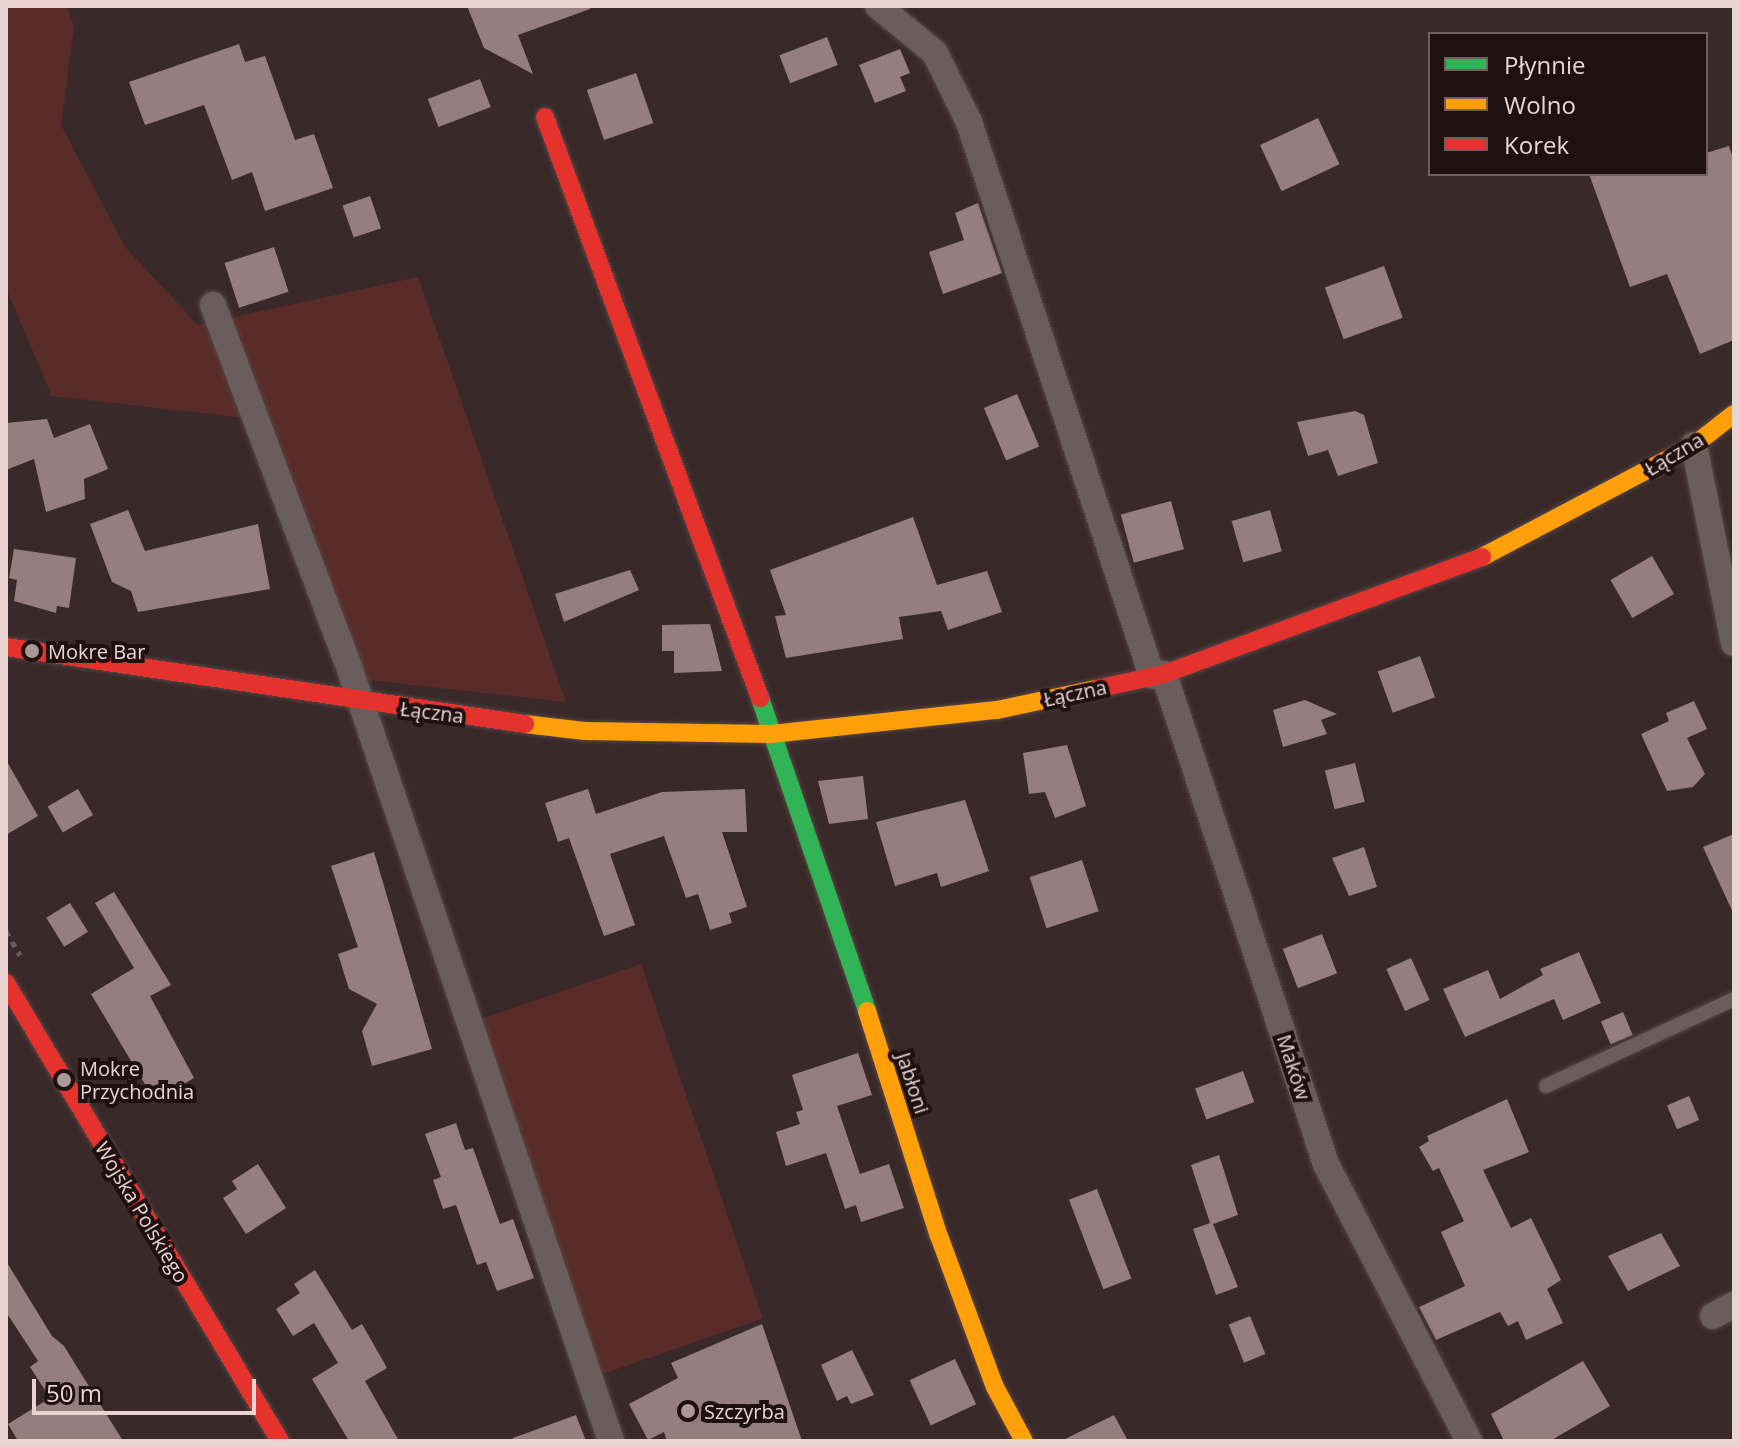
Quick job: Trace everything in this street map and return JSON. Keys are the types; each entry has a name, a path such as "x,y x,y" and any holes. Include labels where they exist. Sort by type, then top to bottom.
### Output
{"street":[{"name":"Maków","path":"878,6 935,53 969,122 1326,1164 1469,1441"},
{"name":"Jabłoni","path":"545,117 746,651 771,734 810,833 939,1236 995,1387 1024,1441"},
{"path":"213,305 360,702 611,1441"},
{"name":"Łączna","path":"6,647 360,702 585,731 771,734 997,710 1158,675 1460,569 1694,445 1734,414"},
{"path":"1694,445 1734,643"},
{"name":"Wojska Polskiego","path":"6,983 280,1441"}],"lane":[{"path":"1546,1086 1734,999"}],"shaded area":[{"path":"6,6 67,6 74,27 61,125 125,247 198,325 418,277 566,702 367,680 272,421 52,396 6,288"},
{"path":"641,964 763,1319 602,1374 480,1019"}],"building":[{"path":"467,6 589,6 590,9 518,35 533,74 484,48"},
{"path":"827,37 838,65 790,83 779,55"},
{"path":"239,44 245,62 265,56 295,140 314,134 333,188 265,211 252,172 232,180 204,105 145,125 129,82"},
{"path":"900,49 910,73 900,77 906,91 875,103 859,65"},
{"path":"636,73 653,123 604,140 587,90"},
{"path":"480,79 491,107 438,127 428,99"},
{"path":"1318,118 1340,164 1282,191 1260,145"},
{"path":"1729,146 1734,161 1734,340 1700,354 1667,274 1630,287 1590,176 1708,176 1708,152"},
{"path":"370,196 381,228 354,238 343,205"},
{"path":"978,203 1002,273 943,294 929,252 964,240 955,213"},
{"path":"274,247 289,292 239,308 225,263"},
{"path":"1384,266 1403,318 1344,339 1325,288"},
{"path":"1017,394 1039,446 1006,461 984,408"},
{"path":"1355,411 1364,415 1378,463 1338,476 1328,450 1308,456 1297,422"},
{"path":"47,419 54,438 90,424 108,469 84,479 85,499 46,512 34,459 6,470 6,423"},
{"path":"1171,501 1184,549 1134,563 1121,514"},
{"path":"128,510 145,551 258,524 270,589 138,612 131,591 112,582 90,524"},
{"path":"1270,510 1282,551 1243,562 1232,521"},
{"path":"913,517 937,585 987,571 1002,612 948,630 941,611 899,617 903,639 786,658 775,616 786,615 770,570"},
{"path":"14,549 76,558 69,608 57,606 56,613 14,601 17,580 9,578"},
{"path":"1652,556 1674,594 1632,618 1610,580"},
{"path":"630,570 639,590 564,622 555,594"},
{"path":"710,624 722,671 674,673 674,651 662,651 662,625"},
{"path":"1420,656 1435,697 1393,713 1378,671"},
{"path":"1305,700 1337,714 1321,720 1327,734 1283,747 1273,710"},
{"path":"1694,701 1707,729 1687,738 1705,774 1693,787 1667,791 1641,734 1669,721 1666,713"},
{"path":"1067,745 1086,806 1055,818 1045,792 1029,794 1023,753"},
{"path":"6,760 38,816 6,835"},
{"path":"1355,763 1365,802 1335,809 1325,770"},
{"path":"863,776 868,819 829,824 818,781"},
{"path":"78,789 93,815 63,832 48,806"},
{"path":"588,789 596,814 662,792 745,789 747,832 722,832 747,907 729,913 732,923 710,930 698,894 686,898 664,836 610,854 635,925 604,936 569,838 558,842 545,803"},
{"path":"965,800 989,871 941,887 937,873 895,886 876,822"},
{"path":"1734,834 1734,915 1703,847"},
{"path":"1364,847 1377,887 1349,896 1332,858"},
{"path":"374,852 432,1049 372,1066 362,1031 377,1004 349,989 338,954 358,947 331,866"},
{"path":"1082,860 1099,911 1046,928 1030,877"},
{"path":"114,892 171,985 150,996 194,1078 155,1101 91,994 134,968 95,903"},
{"path":"70,903 88,932 64,947 46,918"},
{"path":"1322,934 1337,973 1298,988 1283,949"},
{"path":"1579,952 1601,1003 1563,1020 1554,999 1465,1037 1443,989 1488,970 1500,999 1543,975 1540,969"},
{"path":"1411,958 1430,1000 1405,1011 1386,969"},
{"path":"1623,1012 1633,1035 1611,1044 1601,1021"},
{"path":"858,1053 872,1095 837,1106 860,1174 889,1164 904,1208 861,1222 856,1205 845,1209 826,1153 786,1166 776,1132 800,1124 796,1112 803,1110 792,1075"},
{"path":"1243,1071 1254,1102 1206,1119 1195,1088"},
{"path":"1689,1096 1699,1120 1677,1129 1667,1105"},
{"path":"1507,1099 1529,1152 1483,1170 1511,1228 1531,1218 1561,1280 1547,1289 1563,1323 1526,1340 1518,1321 1508,1326 1500,1312 1436,1340 1419,1307 1465,1286 1441,1232 1464,1221 1439,1168 1433,1171 1419,1147 1429,1141 1427,1136"},
{"path":"456,1123 465,1150 473,1148 500,1224 513,1219 534,1278 497,1291 486,1262 477,1265 456,1205 443,1209 433,1180 441,1177 425,1134"},
{"path":"1219,1155 1238,1215 1213,1224 1238,1287 1216,1295 1193,1229 1210,1223 1191,1165"},
{"path":"258,1164 286,1208 246,1234 223,1198 237,1189 232,1181"},
{"path":"1097,1189 1131,1279 1103,1289 1069,1200"},
{"path":"1661,1233 1680,1266 1628,1291 1608,1256"},
{"path":"6,1261 123,1441 18,1441 8,1424 50,1398 30,1367 38,1361 6,1312"},
{"path":"315,1270 352,1330 362,1324 387,1368 365,1381 399,1441 349,1441 312,1379 338,1363 314,1323 293,1336 276,1309 300,1293 294,1284"},
{"path":"1250,1316 1265,1354 1244,1363 1229,1325"},
{"path":"762,1324 802,1441 667,1441 664,1432 648,1440 629,1404 678,1378 671,1363"},
{"path":"852,1350 874,1395 851,1404 847,1396 837,1401 821,1365"},
{"path":"955,1359 976,1404 931,1425 910,1380"},
{"path":"1583,1361 1610,1406 1550,1441 1504,1441 1491,1414"},
{"path":"576,1415 586,1441 513,1441 513,1438"},
{"path":"1114,1415 1128,1441 1061,1441"}],"traffic: fast":[{"path":"760,698 867,1011"}],"traffic: slow":[{"path":"1482,557 1694,445 1734,414"},
{"path":"525,724 585,731 771,734 997,710 1096,689"},
{"path":"867,1011 939,1236 995,1387 1024,1441"}],"traffic: jam":[{"path":"545,117 760,698"},
{"path":"1096,689 1164,674 1482,557"},
{"path":"6,647 525,724"},
{"path":"6,983 280,1441"}],"place":[{"name":"Mokre Bar","path":"32,651"},
{"name":"Mokre Przychodnia","path":"64,1080"},
{"name":"Szczyrba","path":"688,1411"}]}
